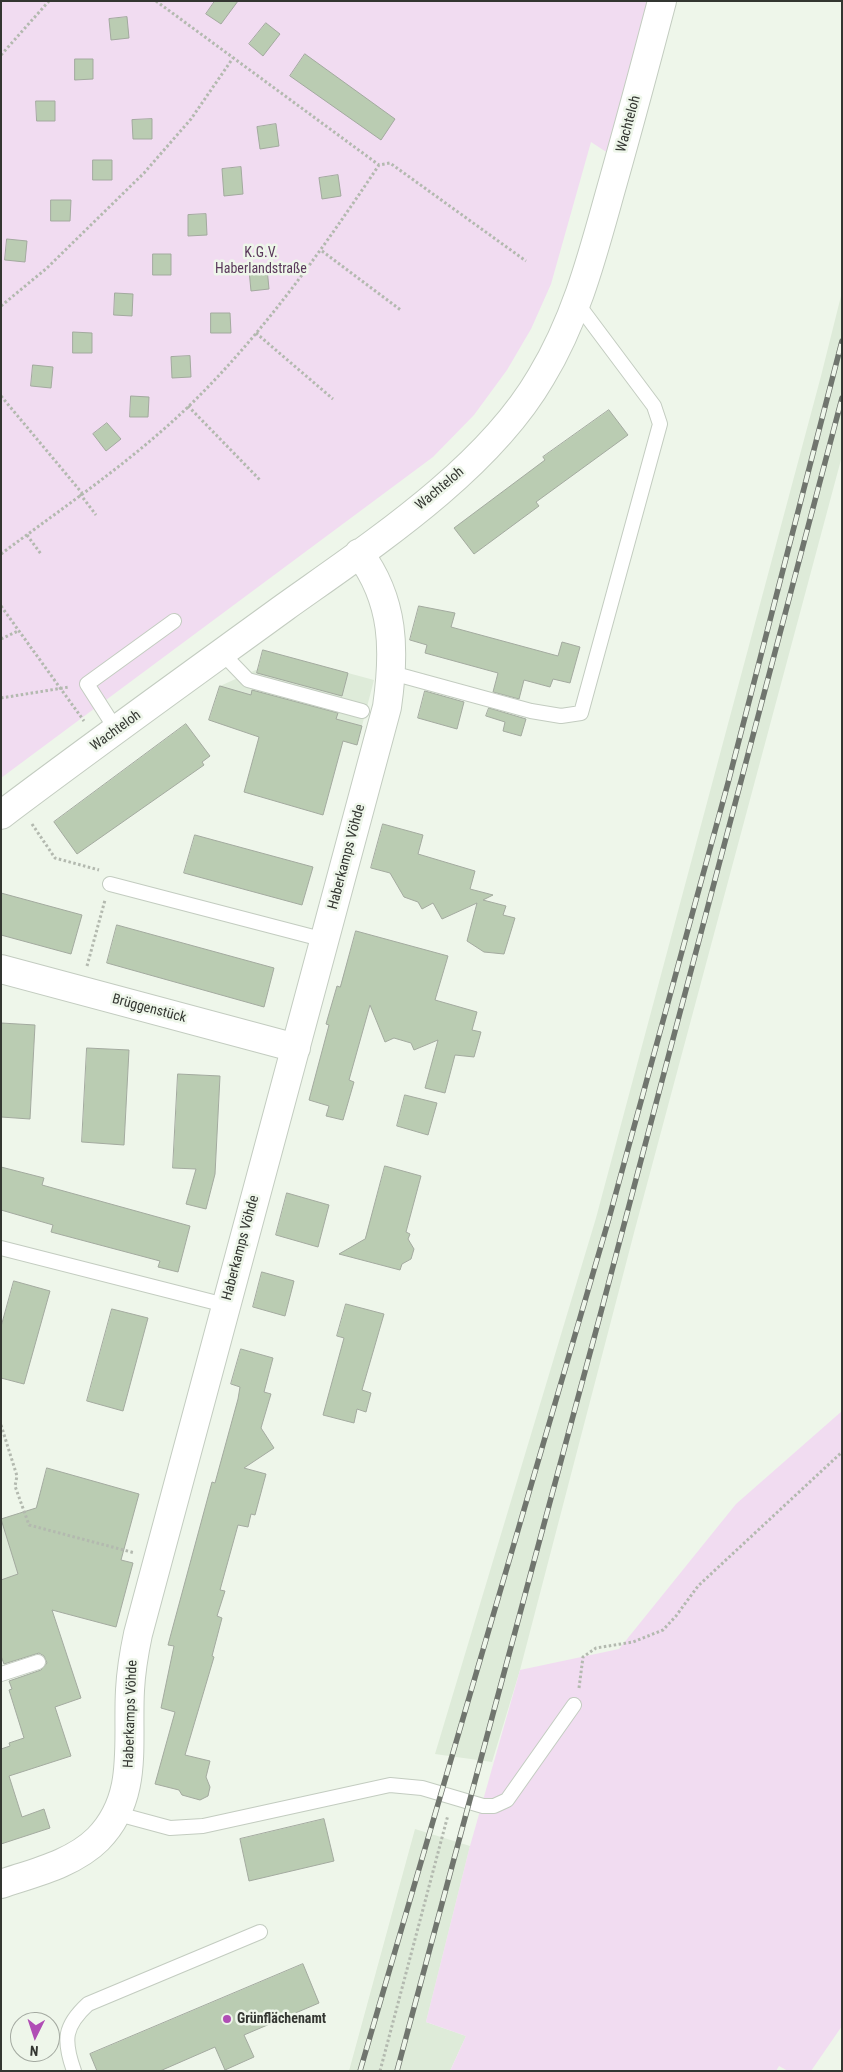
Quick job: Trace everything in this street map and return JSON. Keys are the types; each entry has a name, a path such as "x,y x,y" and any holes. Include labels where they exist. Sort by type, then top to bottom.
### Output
{"street":[{"name":"Wachteloh","path":"9,809 359,554 434,495 500,434 541,378 577,303 590,266 662,1"},
{"name":"Haberkamps Vöhde","path":"1,1884 44,1870 73,1856 97,1840 118,1814 126,1794 129,1773 131,1664 225,1306 378,745 392,673 392,634 381,588 372,570 359,554"},
{"name":"Brüggenstück","path":"1,970 296,1048"}],"lane":[{"path":"392,673 531,711 561,716 580,713 660,424 654,406 577,303"},
{"path":"108,737 87,684 174,621"},
{"path":"222,653 248,680 362,711"},
{"path":"110,884 325,940"},
{"path":"1,1248 225,1306"},
{"path":"1,1674 38,1662"},
{"path":"118,1814 170,1828 203,1826 390,1785 422,1788 483,1806 494,1806 506,1800 574,1705"},
{"path":"74,2071 67,2053 68,2035 73,2018 88,2004 260,1932"}],"path":[{"path":"1,55 49,1"},
{"path":"156,1 379,165"},
{"path":"1,306 47,268 144,173 191,119 233,58"},
{"path":"1,554 149,442 188,406 256,333 322,251 379,165 390,162 526,261"},
{"path":"322,251 402,311"},
{"path":"256,333 334,400"},
{"path":"1,396 96,515"},
{"path":"188,406 260,480"},
{"path":"27,534 40,554"},
{"path":"1,606 61,689 108,737"},
{"path":"1,639 18,631"},
{"path":"1,698 61,689"},
{"path":"9,809 55,858 112,874 81,991"},
{"path":"1,1426 17,1476 16,1486 29,1525 158,1558"},
{"path":"574,1705 581,1681 584,1657 596,1648 633,1642 663,1630 698,1586 842,1452"},
{"path":"380,2071 443,1835"}],"shaded area":[{"path":"842,292 842,456 635,1229 520,1670 492,1762 435,1754 596,1218"},
{"path":"258,669 348,673 374,680 357,745 214,706 220,686"},
{"path":"19,1513 39,1568 1,1600 1,1519"},
{"path":"415,1829 470,1846 426,2022 466,2036 450,2071 349,2071"}],"green space":[{"name":"K.G.V. Haberlandstraße","path":"1,1 662,1 620,161 591,142 551,284 531,329 507,370 474,415 433,457 1,778"},
{"path":"842,1411 842,2026 811,2071 788,2071 779,2066 776,2071 450,2071 466,2036 426,2022 470,1846 520,1670 619,1649 736,1504"}],"building":[{"path":"215,1 238,1 221,24 206,14"},
{"path":"127,17 129,38 111,40 109,19"},
{"path":"266,23 280,34 263,56 249,44"},
{"path":"305,54 395,119 381,140 290,76"},
{"path":"75,59 93,59 93,79 75,80"},
{"path":"36,101 55,101 55,121 37,121"},
{"path":"152,119 152,139 133,139 132,120"},
{"path":"276,124 279,146 260,149 257,127"},
{"path":"93,160 112,160 112,180 93,180"},
{"path":"241,167 243,194 224,196 222,169"},
{"path":"338,175 341,196 322,199 319,178"},
{"path":"51,200 71,200 70,221 51,221"},
{"path":"206,214 207,235 188,236 188,215"},
{"path":"7,239 27,241 25,262 5,260"},
{"path":"153,254 171,254 171,275 153,275"},
{"path":"267,268 269,289 251,291 249,270"},
{"path":"115,293 133,294 132,316 114,315"},
{"path":"211,313 230,313 231,333 211,333"},
{"path":"73,332 92,333 92,353 73,353"},
{"path":"190,356 191,377 172,378 171,357"},
{"path":"33,365 53,367 51,388 31,386"},
{"path":"131,396 149,397 148,417 130,417"},
{"path":"609,410 628,435 536,502 539,506 474,554 454,528 545,460 543,457"},
{"path":"107,423 121,439 106,451 93,434"},
{"path":"419,606 455,613 451,627 558,656 562,642 580,647 570,683 553,679 550,687 524,680 519,699 493,692 498,673 425,653 427,645 410,640"},
{"path":"263,650 348,673 342,696 257,673"},
{"path":"220,686 251,695 252,690 338,713 336,719 362,726 357,745 343,741 323,815 244,792 259,737 209,720"},
{"path":"425,691 464,702 457,729 418,718"},
{"path":"489,708 526,719 521,736 503,731 505,722 486,716"},
{"path":"186,724 210,756 202,762 204,765 77,854 54,822"},
{"path":"383,824 423,835 418,854 475,871 470,889 493,895 483,900 506,906 503,915 515,918 504,954 484,952 467,941 477,903 442,919 433,903 422,909 418,902 404,897 390,873 371,868"},
{"path":"195,835 313,867 302,905 184,873"},
{"path":"1,893 82,915 71,954 1,935"},
{"path":"117,925 274,968 264,1007 107,963"},
{"path":"356,931 448,956 435,1000 477,1012 472,1030 481,1032 474,1057 455,1055 445,1093 425,1088 438,1040 414,1050 411,1043 394,1038 385,1042 370,1005 349,1080 354,1082 343,1120 326,1116 329,1106 309,1100 329,1025 326,1024 337,986 340,987"},
{"path":"1,1023 35,1025 30,1119 1,1117"},
{"path":"87,1048 129,1050 124,1145 82,1142"},
{"path":"178,1074 220,1076 215,1174 206,1209 186,1204 196,1169 173,1168"},
{"path":"405,1095 437,1103 428,1135 397,1126"},
{"path":"385,1166 421,1176 406,1232 410,1234 408,1239 414,1249 411,1259 402,1264 400,1270 339,1254 365,1239"},
{"path":"1,1167 44,1178 42,1185 190,1226 178,1272 158,1267 160,1261 51,1232 53,1225 1,1210"},
{"path":"287,1193 329,1205 318,1247 276,1235"},
{"path":"262,1272 294,1281 285,1316 253,1307"},
{"path":"14,1281 50,1291 24,1384 1,1378 1,1327"},
{"path":"346,1304 384,1314 362,1390 371,1393 366,1412 357,1409 354,1423 323,1415 344,1338 337,1336"},
{"path":"112,1309 148,1318 123,1411 87,1401"},
{"path":"241,1349 273,1358 264,1392 271,1394 261,1428 274,1448 244,1468 266,1474 255,1515 251,1514 248,1527 238,1525 220,1590 225,1591 217,1616 222,1618 212,1656 214,1657 185,1755 210,1761 206,1777 210,1787 208,1796 200,1800 182,1795 179,1790 155,1784 175,1712 161,1708 174,1646 168,1645 212,1482 215,1483 238,1399 240,1387 231,1384"},
{"path":"47,1468 139,1494 121,1560 133,1563 116,1627 52,1610 81,1698 55,1707 71,1756 9,1776 22,1817 44,1809 50,1828 1,1844 1,1749 10,1746 9,1743 24,1738 9,1690 12,1689 9,1681 41,1670 47,1663 44,1656 39,1653 4,1664 1,1656 1,1580 18,1574 1,1519 36,1508"},
{"path":"324,1819 334,1861 249,1881 240,1839"},
{"name":"Grünflächenamt","path":"303,1964 319,2003 244,2035 254,2057 225,2070 215,2047 160,2071 97,2071 90,2054"}],"railway":[{"path":"360,2071 608,1222 728,783 842,341"},
{"path":"397,2071 601,1312 842,398"}],"place":[{"name":"Grünflächenamt","path":"227,2019"}]}
